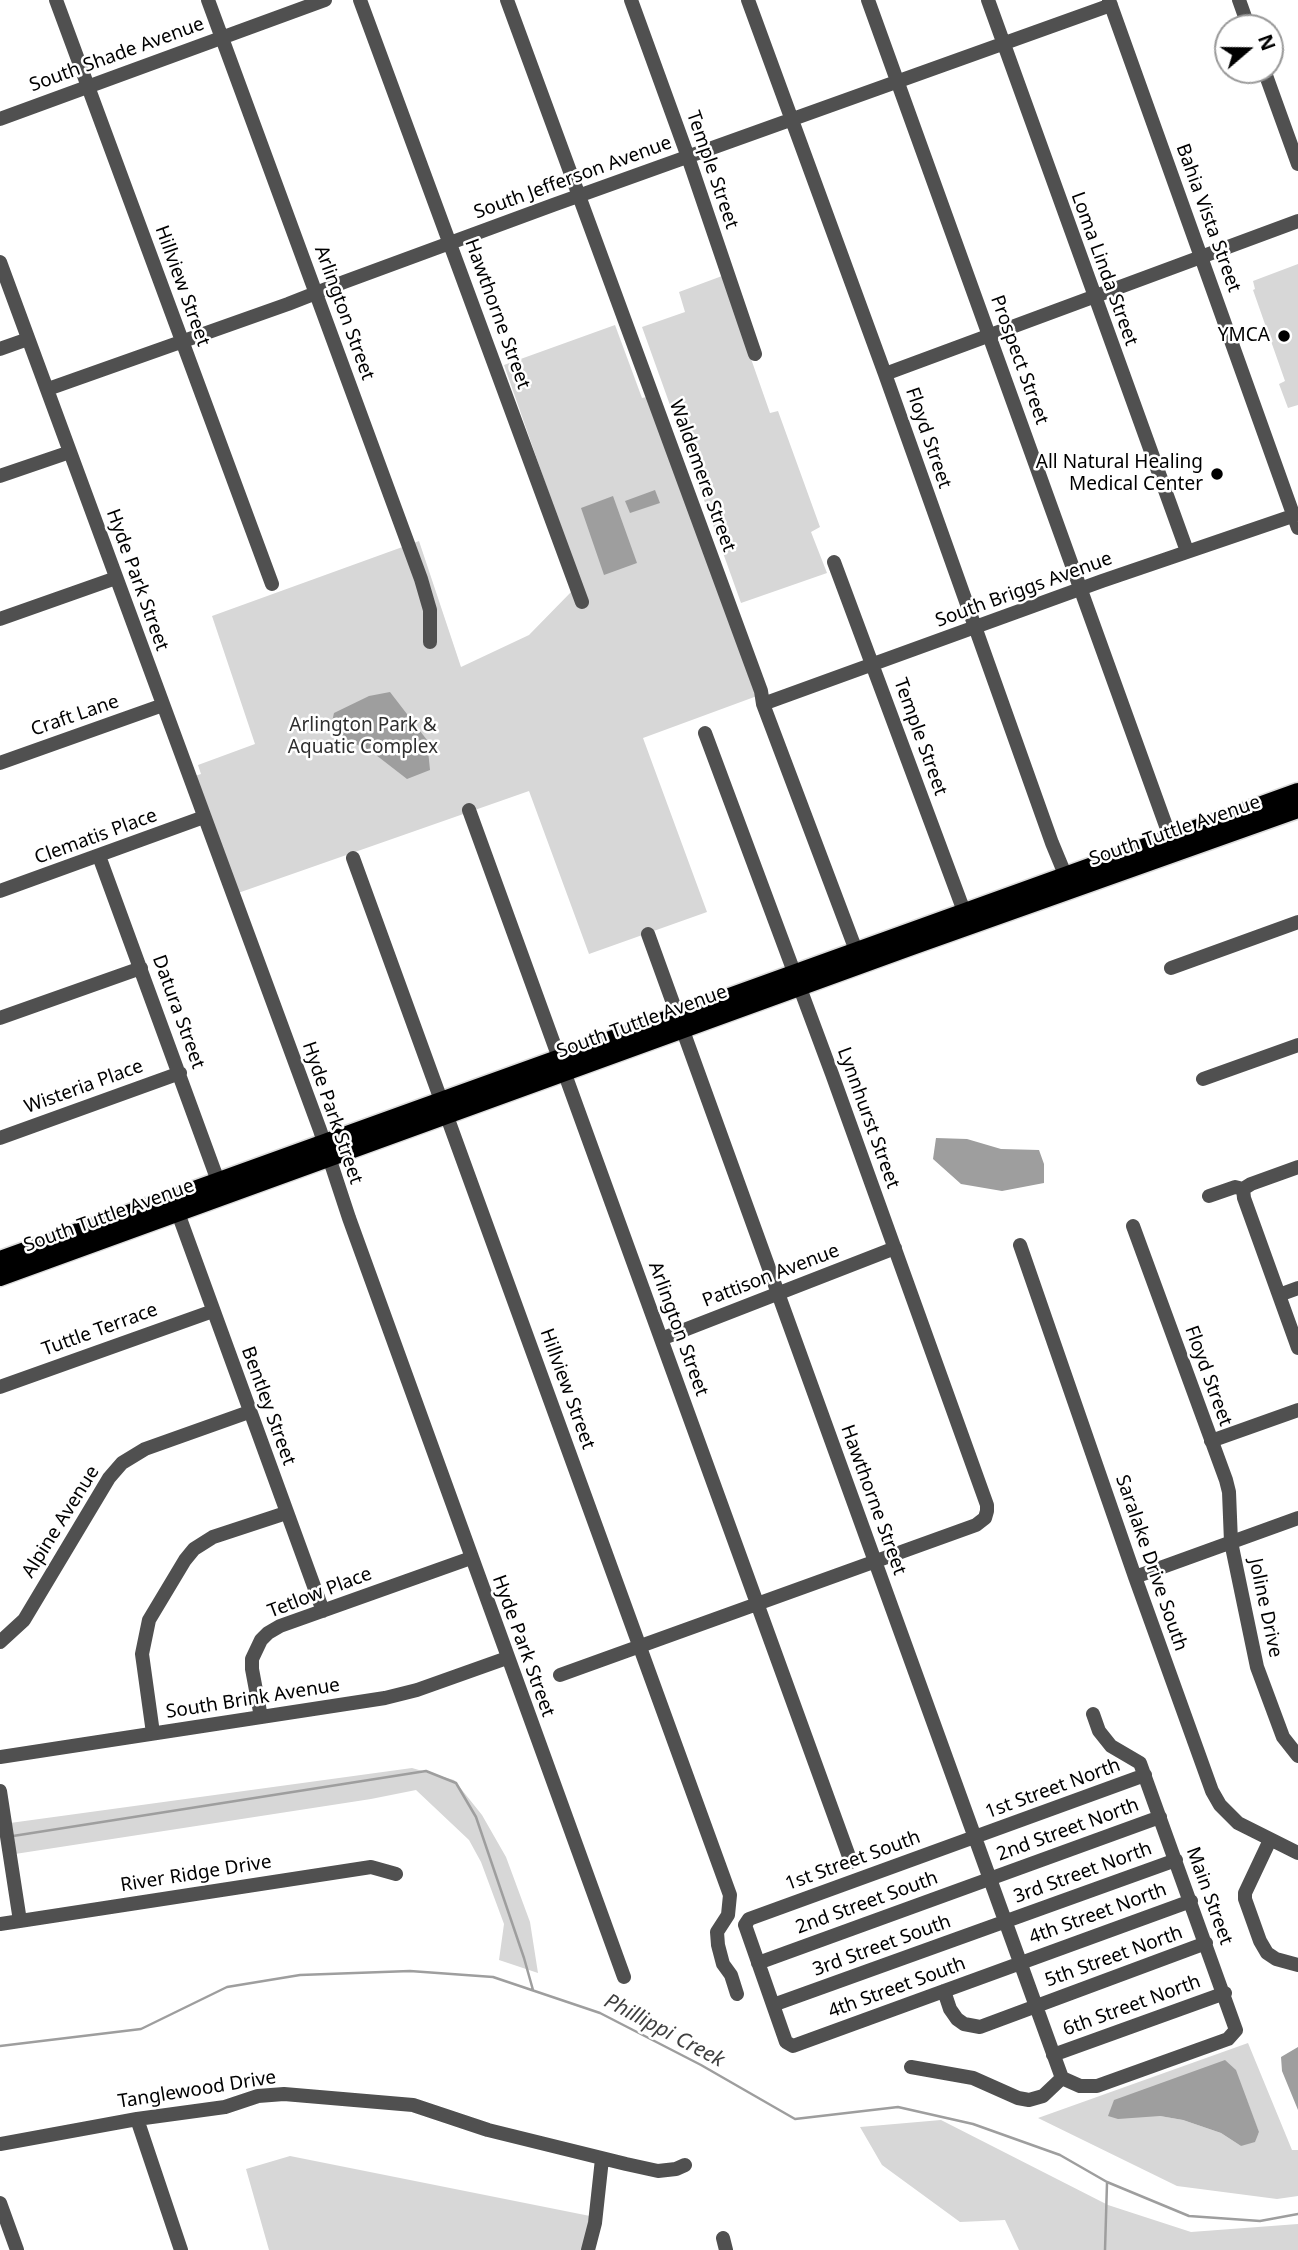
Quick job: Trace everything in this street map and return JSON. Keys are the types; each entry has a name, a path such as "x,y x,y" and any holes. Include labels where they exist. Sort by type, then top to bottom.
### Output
{"main road":[{"name":"South Tuttle Avenue","path":"0,1277 178,1213 326,1150 1173,845 1298,792"},
{"name":"South Tuttle Avenue","path":"1173,845 1298,809"},
{"name":"South Tuttle Avenue","path":"0,1259 218,1181 326,1150"}],"street":[{"name":"Hillview Street","path":"56,0 272,584"},
{"name":"Arlington Street","path":"208,0 421,579 430,610 430,642"},
{"name":"South Shade Avenue","path":"0,118 325,0"},
{"name":"Hawthorne Street","path":"360,0 582,602"},
{"name":"Waldemere Street","path":"508,0 859,957"},
{"name":"Temple Street","path":"631,0 755,354"},
{"name":"Floyd Street","path":"748,0 886,374 974,628 1068,883"},
{"name":"Prospect Street","path":"868,0 1173,845"},
{"name":"Loma Linda Street","path":"988,0 1187,551"},
{"name":"South Jefferson Avenue","path":"48,389 897,82 1110,2"},
{"name":"Bahia Vista Street","path":"1110,2 1296,519"},
{"path":"1269,84 1298,164"},
{"path":"886,374 1298,221"},
{"name":"Hyde Park Street","path":"0,262 326,1150 624,1978"},
{"path":"0,349 28,339"},
{"path":"0,476 70,452"},
{"name":"South Briggs Avenue","path":"764,704 1187,551 1296,519"},
{"name":"Temple Street","path":"834,562 967,918"},
{"path":"0,619 116,578"},
{"name":"Craft Lane","path":"0,762 163,705"},
{"name":"Lynnhurst Street","path":"705,733 798,981 987,1505 985,1518 976,1525 874,1561"},
{"name":"Arlington Street","path":"468,810 852,1861"},
{"name":"Clematis Place","path":"0,891 204,817"},
{"name":"Datura Street","path":"99,856 218,1181"},
{"name":"Hillview Street","path":"353,858 730,1895 728,1915 717,1932 723,1964 731,1975 737,1994"},
{"path":"1171,968 1298,922"},
{"name":"Hawthorne Street","path":"648,934 1062,2078"},
{"path":"0,1018 141,968"},
{"path":"1203,1079 1298,1045"},
{"name":"Wisteria Place","path":"0,1138 180,1073"},
{"path":"1209,1196 1235,1187 1243,1189 1298,1167"},
{"path":"1243,1189 1298,1348"},
{"name":"Bentley Street","path":"178,1213 323,1611"},
{"name":"Floyd Street","path":"1133,1226 1229,1492 1231,1542"},
{"name":"Saralake Drive South","path":"1020,1245 1212,1791 1220,1805 1238,1823 1298,1853"},
{"name":"Pattison Avenue","path":"661,1339 895,1248"},
{"path":"1279,1295 1298,1288"},
{"name":"Tuttle Terrace","path":"0,1387 213,1311"},
{"path":"1211,1441 1298,1410"},
{"name":"Alpine Avenue","path":"0,1642 24,1620 109,1478 122,1463 145,1449 249,1412"},
{"path":"153,1733 142,1654 143,1642 149,1620 185,1560 204,1542 286,1513"},
{"path":"1135,1577 1298,1518"},
{"name":"Joline Drive","path":"1231,1542 1257,1667 1283,1737 1298,1756"},
{"name":"Tetlow Place","path":"261,1717 252,1669 255,1650 261,1640 275,1628 471,1558"},
{"path":"560,1675 874,1561"},
{"name":"South Brink Avenue","path":"0,1757 400,1695 507,1658"},
{"path":"1093,1714 1105,1740 1118,1752 1138,1761 1145,1775"},
{"name":"1st Street North","path":"974,1838 1145,1775"},
{"name":"Main Street","path":"1062,2078 1080,2086 1097,2086 1228,2039 1236,2030 1145,1775"},
{"path":"0,1791 20,1921"},
{"name":"2nd Street North","path":"989,1880 1160,1817"},
{"name":"1st Street South","path":"758,1963 745,1925 749,1919 974,1838"},
{"path":"1270,1840 1245,1893 1245,1899 1260,1941 1268,1952 1276,1959 1298,1965"},
{"name":"3rd Street North","path":"1004,1922 1175,1860"},
{"name":"River Ridge Drive","path":"0,1924 371,1867 396,1874"},
{"name":"2nd Street South","path":"758,1963 989,1880"},
{"name":"4th Street North","path":"1019,1964 1191,1901"},
{"name":"3rd Street South","path":"773,2005 1004,1922"},
{"name":"5th Street North","path":"944,1991 953,2016 964,2024 988,2025 1206,1944"},
{"path":"758,1963 773,2005"},
{"name":"4th Street South","path":"773,2005 788,2045 793,2046 1019,1964"},
{"name":"6th Street North","path":"1053,2055 1224,1993"},
{"path":"911,2067 973,2078 1018,2098 1029,2100 1043,2096 1062,2078"},
{"name":"Tanglewood Drive","path":"0,2144 137,2119 225,2107 258,2096 274,2094 398,2103 430,2109 488,2130 658,2171 685,2165"},
{"path":"137,2119 181,2250"},
{"path":"588,2250 595,2223 603,2159"},
{"path":"0,2203 17,2250"}],"green space":[{"name":"YMCA","path":"1298,264 1298,405 1288,408 1279,384 1285,381 1253,290 1253,281"},
{"path":"722,276 770,413 778,411 820,527 811,532 827,573 741,603 642,327 685,312 679,292"},
{"name":"Arlington Park & Aquatic Complex","path":"615,325 642,398 647,397 757,696 643,738 707,912 589,954 529,791 238,893 195,776 201,774 198,765 255,744 212,616 419,541 461,667 529,635 572,591 578,608 588,605 504,365"},
{"path":"412,1768 454,1780 482,1815 506,1857 530,1922 538,1973 499,1960 504,1924 481,1862 469,1840 416,1790 15,1854 10,1823"},
{"path":"1248,2043 1292,2150 1298,2150 1298,2196 1277,2199 1177,2186 1038,2118","holes":["1247,2101 1259,2133 1241,2146 1221,2133 1183,2120 1160,2116"]},
{"path":"941,2120 1108,2205 1191,2232 1298,2224 1298,2250 1019,2250 1005,2220 960,2222 882,2165 860,2127"},
{"path":"290,2156 590,2216 582,2250 269,2250 246,2169"}],"shaded area":[{"path":"655,490 660,503 630,513 625,501"},
{"path":"613,496 637,563 604,575 581,508"},
{"path":"390,692 427,740 430,770 407,779 376,755 343,737 331,726 334,713 369,696"},
{"path":"936,1138 967,1139 1001,1149 1039,1150 1044,1164 1044,1183 1002,1191 961,1184 933,1159"},
{"path":"1298,2047 1298,2110 1282,2071 1281,2057"},
{"path":"1225,2060 1236,2070 1259,2132 1255,2142 1241,2146 1221,2133 1183,2120 1160,2116 1118,2119 1108,2116 1114,2100"}],"waterway":[{"path":"13,1836 426,1771 456,1783 476,1817 533,1990"},
{"name":"Phillippi Creek","path":"0,2046 141,2029 227,1987 300,1975 410,1971 493,1977 600,2013 701,2065 795,2119 898,2107 973,2124 1060,2155 1107,2182 1189,2216 1260,2221 1298,2214"},
{"path":"1105,2250 1107,2183"}],"place":[{"name":"YMCA","path":"1284,336"},
{"name":"All Natural Healing Medical Center","path":"1217,474"}]}
